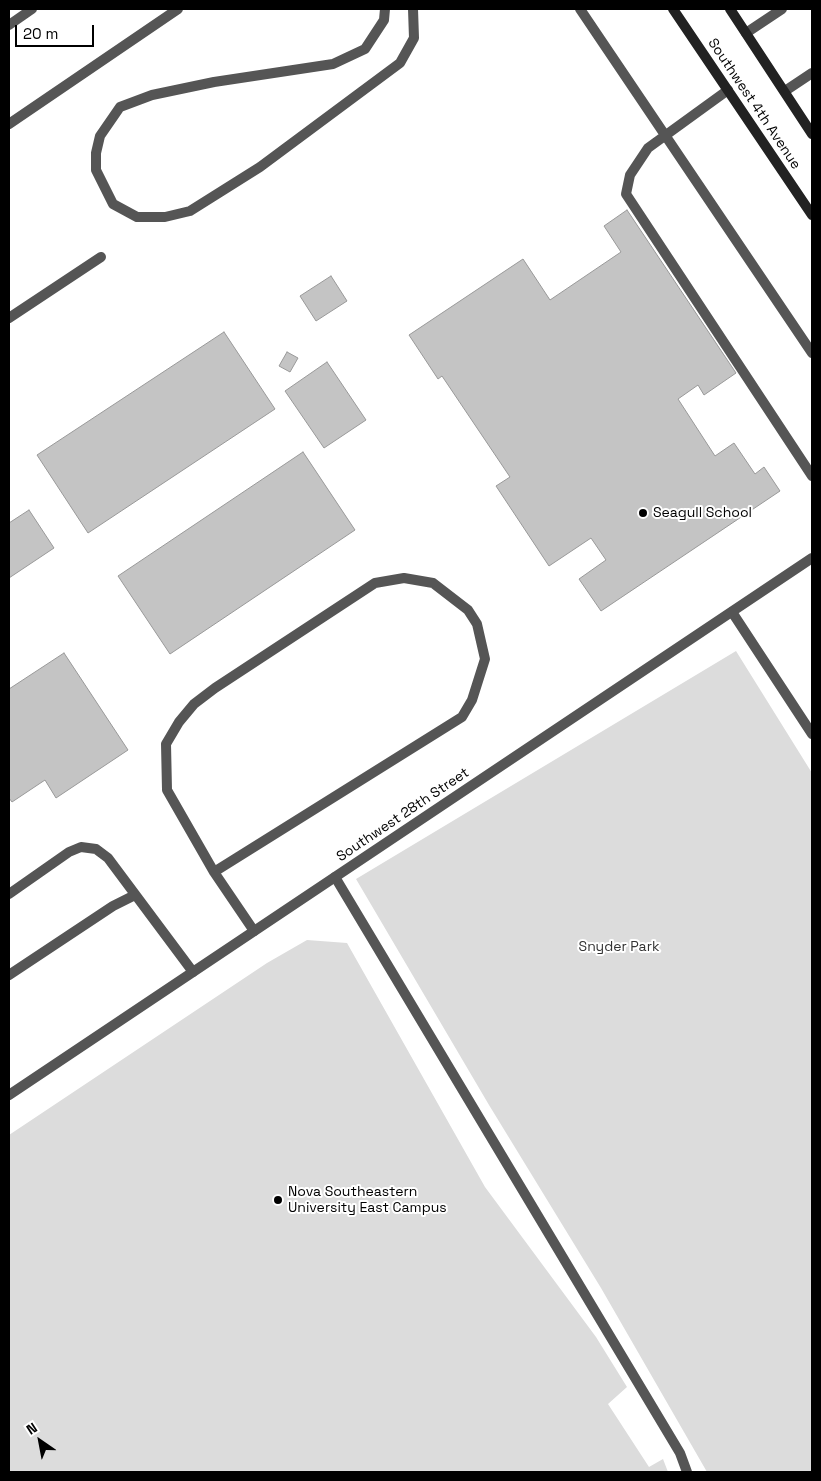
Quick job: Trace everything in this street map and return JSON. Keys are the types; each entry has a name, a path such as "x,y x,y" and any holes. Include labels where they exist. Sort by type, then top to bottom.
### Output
{"street":[{"path":"9,24 32,9"},
{"path":"9,124 178,9"},
{"path":"385,9 384,20 365,49 333,64 214,82 152,94 120,107 100,136 96,153 96,170 113,204 137,217 173,215 190,211 260,167 400,63 414,38 413,9"},
{"path":"580,9 812,353"},
{"name":"Southwest 4th Avenue","path":"673,9 812,215"},
{"path":"730,9 812,134"},
{"path":"746,33 782,9"},
{"path":"785,91 812,73"},
{"path":"728,90 648,148 630,175 626,194 812,475"},
{"path":"9,318 101,257"},
{"name":"Southwest 28th Street","path":"9,1096 812,558"},
{"path":"214,872 462,718 472,700 485,659 477,624 468,610 433,583 404,578 375,583 215,688 194,704 179,722 166,744 167,790 214,872 254,931"},
{"path":"732,612 812,734"},
{"path":"9,894 69,852 81,847 96,849 108,858 193,972"},
{"path":"335,877 680,1453 687,1472"},
{"path":"9,975 113,906 135,895"}],"green space":[{"name":"Snyder Park","path":"736,651 812,773 812,1472 707,1472 601,1288 489,1105 356,879"},
{"name":"Nova Southeastern University East Campus","path":"307,940 347,943 485,1187 596,1337 627,1387 608,1404 649,1467 663,1459 668,1472 9,1472 9,1135 267,963"}],"building":[{"path":"627,210 736,373 704,395 698,385 678,399 715,456 734,443 755,474 764,467 780,491 601,611 579,579 606,560 591,538 549,566 496,486 510,477 442,376 438,379 409,335 523,259 550,300 621,252 604,226"},
{"path":"331,276 347,301 316,321 300,296"},
{"path":"224,332 275,409 88,533 37,455"},
{"path":"287,352 298,358 290,372 279,366"},
{"path":"327,362 366,420 324,448 285,391"},
{"path":"303,452 355,530 170,654 118,576"},
{"path":"29,510 54,548 9,578 9,523"},
{"path":"64,653 128,750 56,798 45,780 12,802 9,798 9,689"}],"place":[{"name":"Seagull School","path":"643,513"},
{"name":"Nova Southeastern University East Campus","path":"278,1200"}]}
